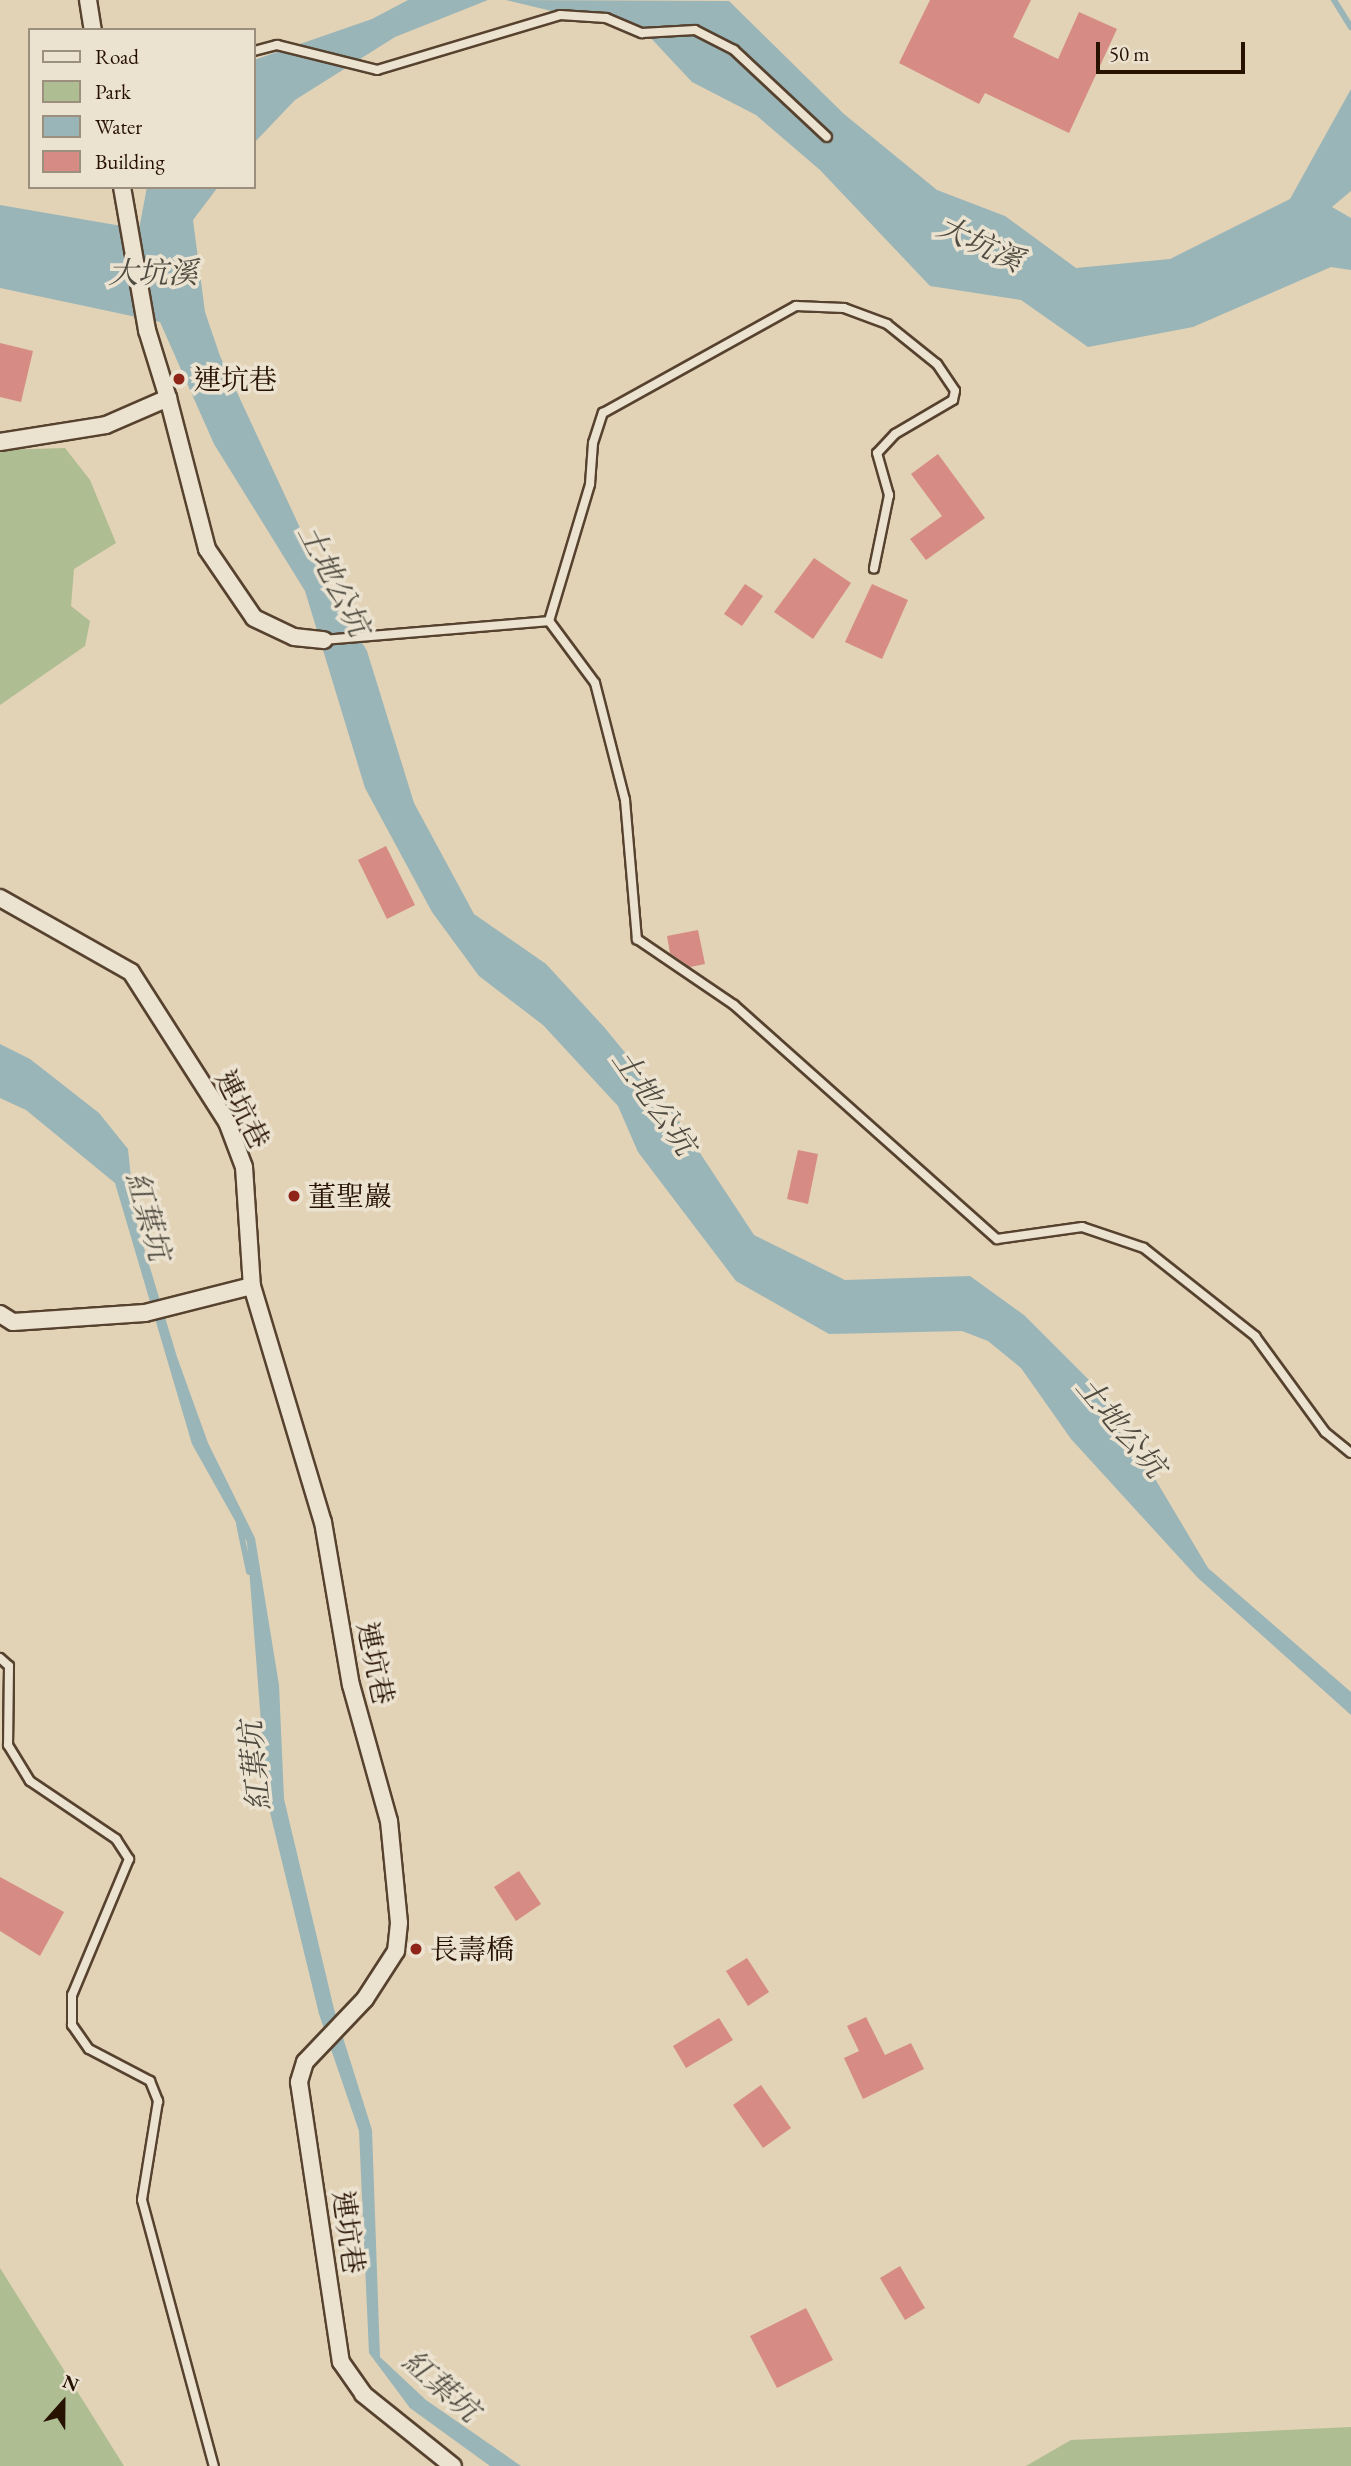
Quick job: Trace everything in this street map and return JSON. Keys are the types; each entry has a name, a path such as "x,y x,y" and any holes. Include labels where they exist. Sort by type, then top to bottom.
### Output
{"street":[{"path":"88,0 93,28"},
{"path":"123,192 147,330 207,549 254,618 293,637 324,640"},
{"path":"0,442 106,425 167,398"},
{"name":"連坑巷","path":"0,898 131,972 227,1122 240,1156 252,1286 323,1522 351,1685 389,1821 396,1951 365,2000 305,2062 299,2082 341,2362 363,2394 453,2466"},
{"path":"0,1314 13,1322 73,1321 145,1313 252,1286"}],"lane":[{"path":"256,50 277,45 377,70 570,14 606,18 642,33 695,30 734,50 827,137"},
{"path":"549,621 590,484 593,443 603,413 796,306 844,308 887,324 937,364 955,391 953,400 895,434 877,453 889,495 874,568"},
{"path":"324,640 549,621"},
{"path":"549,621 595,683 625,800 637,939 734,1006 997,1239 1083,1227 1144,1248 1255,1336 1325,1432 1351,1453"},
{"path":"0,1658 9,1666 8,1745 30,1782 116,1839 129,1859 72,1995 72,2025 89,2049 150,2081 158,2101 142,2200 214,2466"}],"green space":[{"path":"65,448 90,480 116,543 74,569 71,606 90,621 85,646 0,705 0,450"},
{"path":"0,2268 124,2466 0,2466"},
{"path":"1351,2427 1351,2466 1026,2466 1071,2440"}],"water":[{"path":"408,0 488,0 395,37 295,100 256,141 256,59 372,19"},
{"name":"大坑溪","path":"506,0 729,1 844,114 937,190 1005,216 1076,268 1170,259 1290,199 1351,89 1351,191 1332,207 1351,218 1351,270 1331,267 1193,327 1088,347 1021,300 930,286 820,170 756,115 692,82 647,34"},
{"name":"大坑溪","path":"147,189 216,189 193,220 205,312 220,356 322,575 367,651 414,803 474,914 546,964 604,1027 669,1106 754,1235 845,1280 970,1276 1024,1315 1107,1398 1208,1568 1351,1692 1351,1715 1198,1578 1071,1439 1021,1368 988,1341 962,1331 829,1334 736,1281 638,1152 618,1106 543,1025 479,976 432,912 365,788 305,591 214,444 160,322 0,288 0,205 139,229"},
{"path":"0,1044 30,1059 99,1113 128,1149 135,1218 177,1357 208,1443 255,1538 279,1685 284,1799 334,2009 372,2130 380,2357 426,2400 521,2466 490,2466 410,2408 369,2353 359,2131 319,2014 267,1800 247,1542 192,1444 115,1183 26,1110 0,1098"}],"building":[{"path":"930,0 1031,0 1013,37 1058,59 1079,12 1117,29 1069,133 985,93 979,104 899,63"},
{"path":"0,343 33,351 21,402 0,397"},
{"path":"938,454 985,518 926,560 910,539 942,516 911,474"},
{"path":"814,558 851,583 813,639 774,612"},
{"path":"745,584 763,596 742,626 724,614"},
{"path":"872,584 908,600 882,659 845,642"},
{"path":"386,846 415,905 387,919 358,860"},
{"path":"698,930 705,964 690,967 670,953 667,936"},
{"path":"798,1150 818,1154 808,1204 787,1199"},
{"path":"519,1871 541,1904 516,1921 494,1887"},
{"path":"0,1877 64,1912 40,1956 0,1931"},
{"path":"747,1958 769,1992 748,2006 726,1971"},
{"path":"866,2017 885,2055 911,2043 924,2069 863,2099 844,2058 859,2051 847,2026"},
{"path":"719,2018 733,2040 686,2068 673,2046"},
{"path":"761,2085 791,2128 763,2148 733,2105"},
{"path":"900,2266 925,2308 905,2320 880,2278"},
{"path":"806,2308 833,2360 777,2388 750,2336"}],"waterway":[{"path":"1334,0 1351,27"},
{"name":"紅葉坑","path":"239,1524 249,1572"}],"place":[{"name":"連坑巷","path":"179,379"},
{"name":"董聖巖","path":"294,1196"},
{"name":"長壽橋","path":"416,1949"}],"water label":[{"name":"土地公坑","path":"334,580"},
{"name":"土地公坑","path":"654,1102"},
{"name":"土地公坑","path":"1121,1427"}]}
